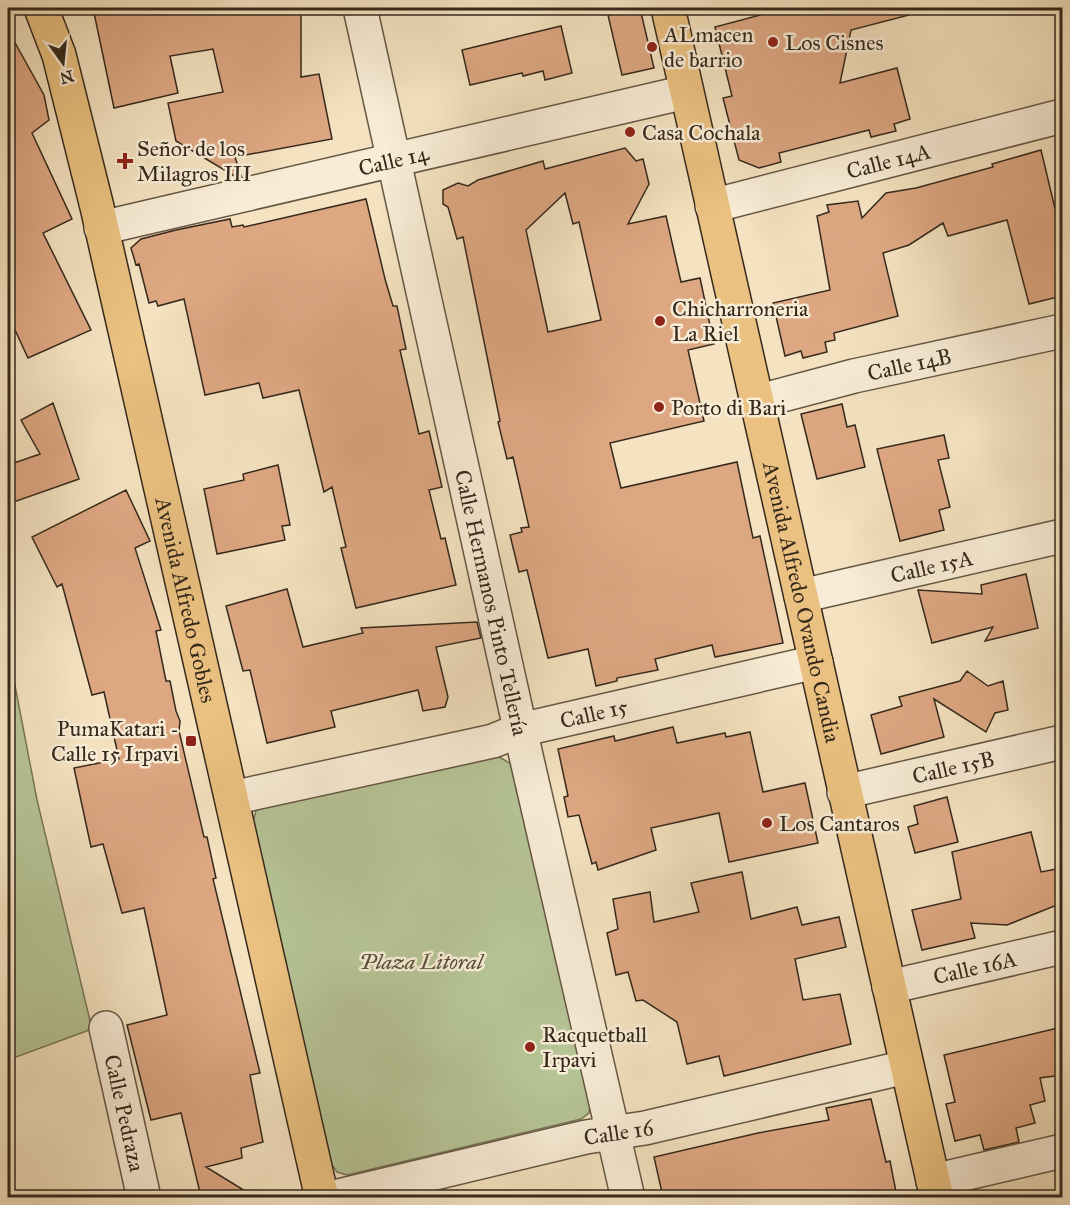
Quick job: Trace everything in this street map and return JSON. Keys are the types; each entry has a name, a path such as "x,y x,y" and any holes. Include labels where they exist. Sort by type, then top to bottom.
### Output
{"main road":[{"name":"Avenida Alfredo Gobles","path":"41,8 59,55 101,228 322,1197"},
{"name":"Avenida Alfredo Ovando Candia","path":"670,8 686,92 935,1189"}],"street":[{"name":"Calle Hermanos Pinto Tellería","path":"360,8 520,730 628,1197"},
{"name":"Calle 14","path":"101,228 686,92"},
{"name":"Calle 14A","path":"712,206 1062,117"},
{"name":"Calle 14B","path":"756,402 854,376 1062,331"},
{"name":"Calle 15A","path":"801,596 1062,536"},
{"name":"Calle 15","path":"232,798 493,741 520,730 816,662"},
{"name":"Calle 15B","path":"844,792 1062,742"},
{"name":"Calle 16A","path":"889,987 1062,947"},
{"name":"Calle Pedraza","path":"106,1028 144,1197"},
{"name":"Calle 16","path":"330,1197 586,1137 614,1134 906,1067"},
{"path":"935,1189 1062,1151"}],"green space":[{"path":"8,649 37,800 92,1029 8,1060"},
{"name":"Plaza Litoral","path":"496,755 511,764 590,1104 589,1113 581,1119 347,1175 337,1172 332,1165 253,822 256,811 263,806"}],"building":[{"path":"93,8 239,8 239,12 301,12 301,77 319,74 332,139 235,157 241,176 236,177 176,141 168,103 223,92 213,49 170,56 178,93 114,108"},
{"path":"640,8 654,68 622,75 608,15"},
{"path":"787,8 908,8 909,15 851,30 840,83 897,68 910,119 894,124 896,131 871,137 869,130 779,153 781,162 759,168 739,160 723,98 732,96 715,27"},
{"path":"561,26 572,73 545,80 543,71 523,76 522,73 470,85 462,50"},
{"path":"8,30 44,95 49,120 32,133 72,219 43,233 91,330 28,358 15,330 8,334"},
{"path":"625,148 636,161 643,159 649,184 628,224 666,216 681,282 700,278 714,344 688,350 704,421 610,443 621,488 737,462 753,538 760,536 783,643 715,657 712,645 655,659 658,670 617,678 617,681 596,686 588,649 548,658 527,570 519,572 510,535 522,532 521,528 529,527 513,457 507,459 498,422 500,421 463,237 457,239 448,207 443,204 443,190 458,183 468,186 478,180 543,161 545,169","holes":["565,193 573,224 579,222 601,320 548,332 526,230"]},
{"path":"1041,150 1062,238 1062,296 1029,304 1007,220 948,236 943,223 909,245 883,253 898,316 834,333 835,340 825,342 827,352 803,358 801,351 785,356 773,303 830,290 817,216 829,212 827,205 858,201 862,218 886,193 916,188 993,167 992,164"},
{"path":"366,199 385,279 393,306 397,306 406,349 400,350 419,434 429,431 442,487 429,490 441,539 445,538 456,585 356,608 341,548 346,547 332,487 324,492 299,390 263,398 259,383 205,395 184,299 158,306 156,301 149,303 139,264 136,265 131,248 141,239 176,230 230,219 232,227 243,225 244,227"},
{"path":"53,403 79,479 8,504 8,465 40,454 21,420"},
{"path":"842,404 847,427 855,425 865,467 817,479 801,414"},
{"path":"944,435 949,458 938,460 950,507 939,510 944,530 900,541 877,449"},
{"path":"278,465 290,525 282,526 285,540 217,554 204,489 244,480 243,474"},
{"path":"126,490 150,541 135,548 161,630 156,631 166,681 170,681 180,721 179,731 204,837 207,837 216,878 213,879 260,1073 250,1075 263,1142 241,1148 242,1158 206,1167 255,1197 201,1197 181,1113 151,1120 127,1025 167,1015 144,908 122,913 103,844 91,847 74,768 119,759 104,692 92,695 62,584 57,587 32,537"},
{"path":"1026,574 1038,628 985,641 993,627 932,643 918,590 982,594 981,585"},
{"path":"287,589 303,647 363,633 361,628 477,622 481,638 436,647 448,697 445,707 423,711 418,690 331,711 335,727 267,743 250,670 243,671 226,606"},
{"path":"967,671 988,686 1003,681 1008,710 995,713 986,732 934,699 944,737 881,754 871,715 902,706 899,697 960,681"},
{"path":"673,727 677,743 725,733 726,737 750,732 763,792 805,783 818,843 729,862 719,813 651,828 656,850 598,870 596,862 592,864 579,815 568,817 564,797 568,796 558,749 614,736 615,741"},
{"path":"947,797 958,842 915,853 908,827 918,824 914,806"},
{"path":"1031,832 1041,872 1062,868 1062,903 1007,925 971,923 975,938 922,950 912,910 961,899 952,852"},
{"path":"742,872 751,919 797,907 802,925 839,917 846,947 795,959 803,1000 840,994 851,1044 724,1076 719,1056 687,1064 677,1022 643,1000 636,1001 628,972 616,975 607,933 618,929 613,899 650,892 654,922 699,912 691,883"},
{"path":"1062,1027 1062,1075 1040,1078 1045,1101 1030,1105 1035,1123 1016,1128 1019,1142 984,1150 980,1135 955,1141 946,1104 955,1102 944,1055"},
{"path":"871,1099 886,1162 890,1161 897,1197 663,1197 654,1157 758,1133 829,1120 826,1108"}],"place":[{"name":"Los Cisnes","path":"773,42"},
{"name":"ALmacen de barrio","path":"652,47"},
{"name":"Casa Cochala","path":"630,132"},
{"name":"Señor de los Milagros III","path":"125,161"},
{"name":"Chicharroneria La Riel","path":"660,321"},
{"name":"Porto di Bari","path":"659,407"},
{"name":"PumaKatari - Calle 15 Irpavi","path":"191,741"},
{"name":"Los Cantaros","path":"767,823"},
{"name":"Racquetball Irpavi","path":"530,1047"}]}
